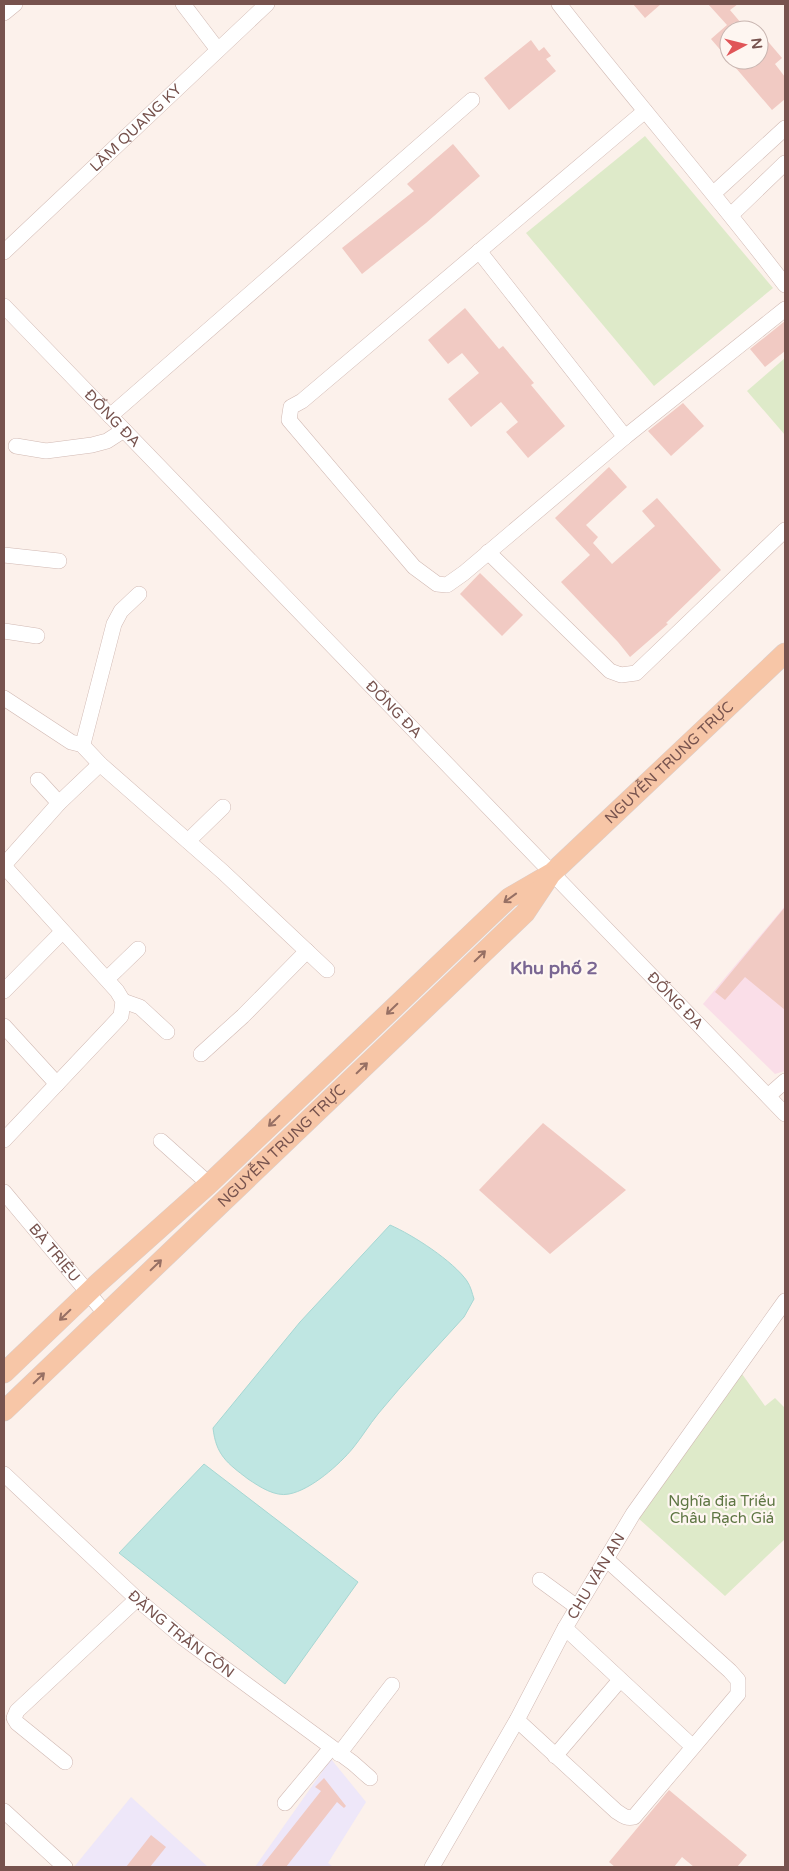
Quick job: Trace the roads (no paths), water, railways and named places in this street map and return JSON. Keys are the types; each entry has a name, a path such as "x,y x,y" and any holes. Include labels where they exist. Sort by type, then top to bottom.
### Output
{"main road":[{"name":"NGUYỄN TRUNG TRỰC","path":"4,1411 525,913 552,873 785,653"},
{"name":"NGUYỄN TRUNG TRỰC","path":"4,1372 87,1293 208,1184 509,898 552,873"}],"street":[{"path":"4,13 15,4"},
{"path":"183,4 218,50"},
{"name":"LÂM QUANG KY","path":"4,252 267,4"},
{"path":"559,4 605,63 732,215 785,285"},
{"path":"110,416 472,100"},
{"path":"645,111 302,401 291,407 289,420 414,567 437,584 447,585 464,573 625,437 785,309"},
{"path":"714,194 785,128"},
{"path":"732,215 785,163"},
{"path":"479,251 625,437"},
{"name":"ĐỐNG ĐA","path":"4,306 785,1114"},
{"path":"16,446 46,451 92,445 107,441 124,430"},
{"path":"488,552 610,671 622,675 636,673 785,530"},
{"path":"4,554 58,561"},
{"path":"83,745 114,624 121,611 139,594"},
{"path":"4,631 37,636"},
{"path":"4,698 70,742 83,745 100,764 188,841 328,970"},
{"path":"4,1140 121,1016 123,1001 117,991 62,932 4,865 59,803 100,764"},
{"path":"38,780 59,803"},
{"path":"188,841 223,807"},
{"path":"4,991 62,932"},
{"path":"107,980 138,949"},
{"path":"201,1054 243,1016 307,951"},
{"path":"123,1001 140,1007 166,1032"},
{"path":"4,1026 57,1084"},
{"path":"768,1096 785,1081"},
{"path":"161,1140 208,1184"},
{"name":"BÀ TRIỆU","path":"4,1192 105,1313"},
{"name":"CHU VĂN AN","path":"432,1867 518,1720 565,1628 632,1514 785,1301"},
{"name":"ĐẶNG TRẦN CÔN","path":"4,1474 138,1599 182,1637 353,1763 370,1778"},
{"path":"518,1720 616,1811 626,1818 630,1818 634,1817 692,1746 738,1694 738,1680 730,1671 606,1559"},
{"path":"540,1580 577,1607"},
{"path":"65,1762 17,1723 14,1718 17,1711 138,1599"},
{"path":"565,1628 692,1746"},
{"path":"555,1756 620,1680"},
{"path":"285,1803 335,1751 392,1684"},
{"path":"4,1811 66,1867"}],"water":[{"path":"390,1225 410,1235 443,1257 467,1281 474,1299 464,1317 388,1402 341,1461 324,1476 298,1492 284,1495 268,1491 248,1479 228,1463 217,1445 213,1428 300,1322"},
{"path":"204,1464 358,1582 285,1684 119,1553"}],"district":[{"name":"Khu phố 2","path":"554,968"}],"park label":[{"name":"Nghĩa địa Triều Châu Rạch Giá","path":"722,1510"}]}
